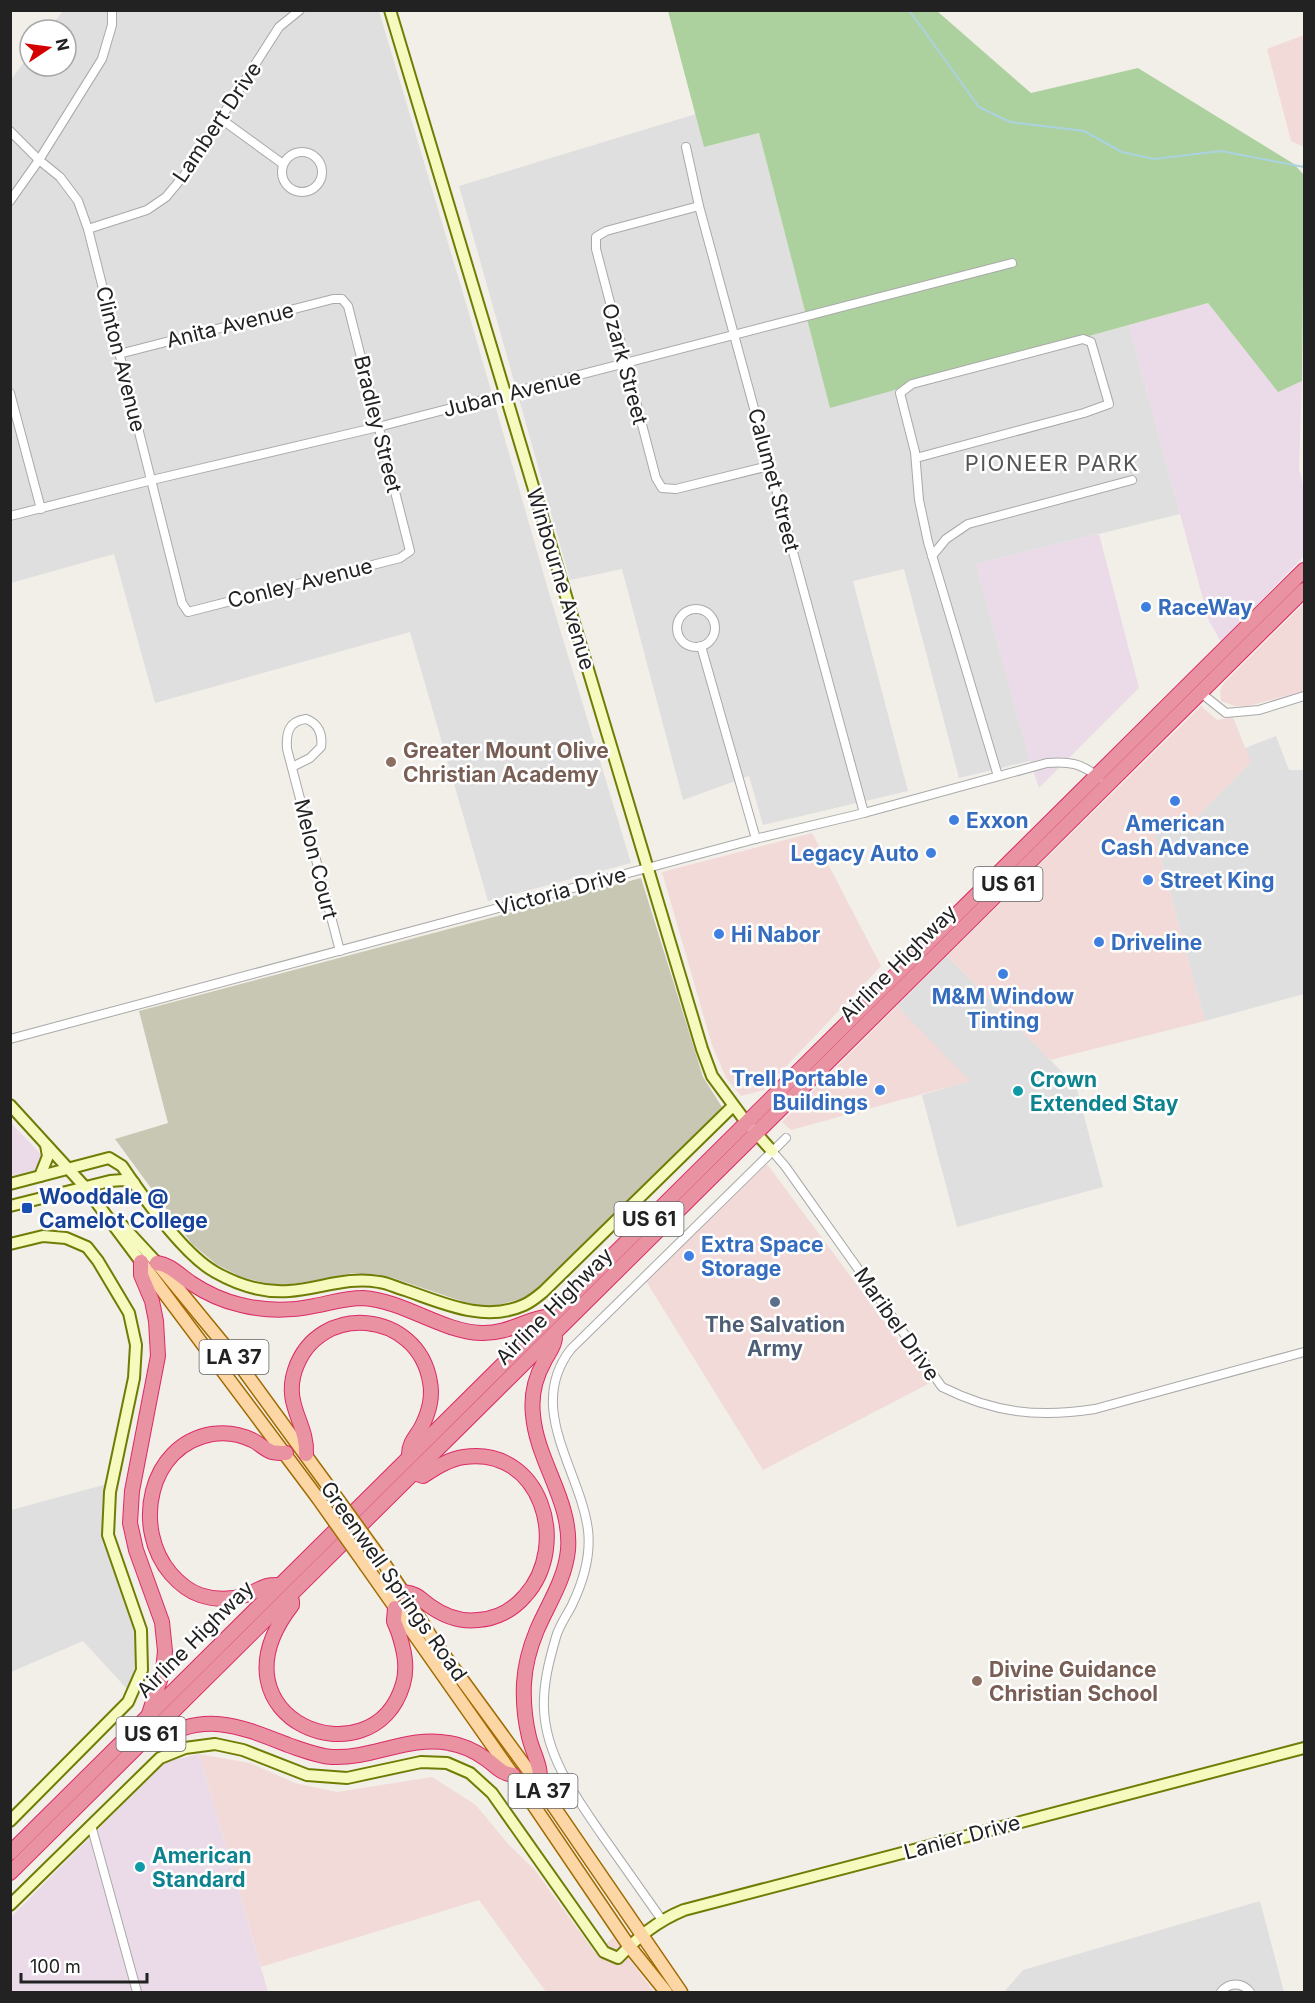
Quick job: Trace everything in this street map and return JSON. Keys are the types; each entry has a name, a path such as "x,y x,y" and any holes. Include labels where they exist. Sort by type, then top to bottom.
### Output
{"highway":[{"name":"Airline Highway","path":"10,1873 757,1135 920,962 1102,781 1194,680 1304,572"},
{"name":"Airline Highway","path":"1102,781 1202,693 1305,590"},
{"path":"1194,680 1202,693"},
{"name":"Airline Highway","path":"10,1853 746,1122 920,962"},
{"path":"141,1262 141,1275 152,1301 156,1321 158,1356 132,1491 130,1523 136,1550 162,1622 165,1651 163,1671 149,1713"},
{"path":"157,1263 167,1264 192,1284 214,1296 261,1308 294,1309 350,1299 369,1299 389,1303 455,1328 481,1333 509,1330 538,1317 551,1316"},
{"path":"306,1454 307,1441 298,1421 292,1397 292,1378 298,1361 310,1344 329,1330 351,1323 369,1322 389,1328 408,1340 421,1355 429,1374 431,1391 429,1409 422,1426 409,1446 409,1456"},
{"path":"539,1785 542,1774 531,1746 526,1724 524,1681 533,1640 559,1584 568,1549 566,1517 538,1439 532,1410 535,1385 544,1362 554,1346 555,1334"},
{"path":"280,1585 267,1584 246,1595 230,1599 209,1597 191,1591 167,1570 157,1551 153,1541 149,1511 154,1486 165,1464 177,1450 192,1441 210,1435 231,1434 252,1440 272,1452 286,1453"},
{"path":"404,1592 416,1593 437,1611 451,1617 470,1620 495,1617 517,1605 529,1591 543,1564 547,1546 546,1519 538,1496 522,1475 507,1464 483,1457 463,1457 444,1463 423,1476 414,1473"},
{"path":"291,1595 292,1605 274,1632 267,1651 268,1682 274,1698 286,1714 305,1727 325,1734 344,1734 362,1730 385,1715 397,1699 403,1682 405,1664 403,1648 394,1622 395,1608"},
{"path":"146,1739 155,1742 180,1729 208,1723 240,1726 304,1751 326,1756 350,1756 425,1741 442,1742 468,1748 503,1773 513,1774"}],"main road":[{"name":"Greenwell Springs Road","path":"141,1262 286,1453 513,1774 629,1946 666,1992"},
{"name":"Greenwell Springs Road","path":"157,1263 231,1353 306,1454 404,1592 433,1640 539,1785 681,1992"}],"street":[{"path":"10,201 39,160 102,59 111,33 112,10"},
{"name":"Lambert Drive","path":"88,229 147,210 166,197 185,174 279,27 300,10"},
{"name":"Winbourne Avenue","path":"390,10 702,1049 712,1076 757,1135"},
{"path":"221,119 284,164"},
{"name":"Clinton Avenue","path":"10,131 60,177 78,201 88,229 182,603 188,612"},
{"name":"Calumet Street","path":"686,147 699,206 736,335 769,466 864,813"},
{"path":"295,153 310,154 320,165 320,180 308,191 293,190 283,179 284,164 295,153"},
{"name":"Ozark Street","path":"699,206 606,231 597,237 596,249 625,365 656,478 662,488 676,489 769,466"},
{"name":"Juban Avenue","path":"10,516 625,365 1012,263"},
{"name":"Anita Avenue","path":"119,354 333,299 342,299"},
{"name":"Bradley Street","path":"342,299 348,306 410,552"},
{"path":"916,458 1084,413 1109,404 1091,342 1083,339 912,384 900,393 916,458 919,500 932,556 998,776"},
{"path":"10,393 41,509"},
{"path":"932,556 946,539 968,524 1132,480"},
{"name":"Conley Avenue","path":"188,612 400,558 410,552"},
{"path":"691,609 705,611 714,622 712,637 708,643 701,646 686,644 677,633 679,618 691,609"},
{"path":"701,646 756,839"},
{"path":"1202,693 1226,713 1259,710 1305,696"},
{"name":"Melon Court","path":"292,767 310,758 321,747 320,731 306,718 290,726 287,734 287,749 340,951"},
{"name":"Victoria Drive","path":"10,1039 1047,763 1066,761 1082,765 1102,781"},
{"name":"Greenwell Springs Road","path":"10,1105 157,1263"},
{"path":"10,1184 109,1158 122,1166 184,1247 213,1271 239,1284 260,1289 287,1291 350,1280 379,1282 460,1309 485,1312 506,1311 525,1305 543,1292 733,1106"},
{"name":"Maribel Drive","path":"757,1135 785,1166 942,1387 961,1397 1008,1411 1064,1414 1095,1409 1305,1352"},
{"name":"Airline Highway","path":"662,1920 580,1804 559,1766 549,1736 544,1710 546,1674 557,1633 573,1603 585,1573 588,1532 582,1503 555,1427 554,1383 563,1360 571,1349 786,1138"},
{"path":"40,1176 48,1156 46,1144"},
{"path":"10,1206 85,1187 123,1180 134,1183"},
{"name":"Greenwell Springs Road","path":"85,1187 141,1262"},
{"name":"Airline Highway","path":"10,1244 43,1236 66,1238 87,1247 98,1261 129,1314 136,1345 134,1378 110,1492 108,1535 141,1629 142,1671 129,1702 10,1821"},
{"path":"10,1905 160,1758 186,1748 215,1744 243,1750 307,1775 347,1778 421,1762 447,1763 470,1773 492,1793 604,1952 618,1958 629,1946"},
{"name":"Lanier Drive","path":"629,1946 641,1934 662,1920 684,1910 1305,1748"},
{"path":"91,1825 137,1992"},
{"path":"1221,1992 1230,1985 1237,1984 1243,1985 1250,1992"}],"shaded area":[{"path":"63,11 379,11 549,593 631,863 488,901 410,632 155,703 114,554 11,583 10,77 13,77 18,70 18,78 78,78 78,18 57,18"},
{"path":"1304,35 1304,147 1291,141 1267,49"},
{"path":"696,114 704,147 759,133 830,407 1129,325 1180,514 976,564 1030,761 959,778 904,569 853,581 908,791 763,825 749,776 683,800 622,569 570,580 459,186"},
{"path":"1208,303 1278,391 1302,381 1299,469 1304,488 1304,556 1221,642 1209,621 1129,325"},
{"path":"1099,534 1139,688 1039,788 976,564"},
{"path":"1304,603 1304,691 1248,706 1235,706 1221,701 1220,690 1224,683"},
{"path":"1201,706 1217,720 1233,717 1251,762 1194,820 1153,830 1205,1021 1050,1060 947,956"},
{"path":"1276,736 1289,770 1304,770 1304,994 1205,1021 1153,830 1194,820 1250,762 1245,748"},
{"path":"812,833 881,966 764,1090 741,1096 726,1078 712,1045 662,872"},
{"path":"641,878 703,1077 722,1107 541,1289 524,1298 491,1307 470,1304 390,1277 352,1273 277,1286 241,1277 216,1264 192,1244 115,1139 168,1123 139,1011"},
{"path":"947,956 1076,1086 1103,1187 957,1227 922,1095 969,1081 897,1006"},
{"path":"897,1006 970,1081 791,1130 782,1122"},
{"path":"11,1123 52,1166 11,1176"},
{"path":"767,1164 930,1383 763,1470 646,1281"},
{"path":"107,1484 105,1531 136,1627 136,1661 129,1691 83,1641 11,1672 11,1510"},
{"path":"199,1754 250,1763 295,1783 337,1792 432,1777 476,1805 508,1844 534,1869 596,1954 613,1937 654,1992 546,1992 479,1900 261,1967"},
{"path":"199,1754 268,1992 11,1992 11,1917 165,1762"},
{"path":"1260,1901 1284,1992 1004,1992 1023,1970"}],"green space":[{"path":"668,11 937,11 1031,93 1138,68 1294,164 1304,175 1302,381 1278,392 1208,303 830,408 759,133 704,147"}],"waterway":[{"path":"909,10 979,107 1010,122 1084,131 1122,152 1154,159 1221,151 1304,167"}],"place":[{"name":"RaceWay","path":"1146,607"},
{"name":"Greater Mount Olive Christian Academy","path":"391,762"},
{"name":"American Cash Advance","path":"1175,801"},
{"name":"Exxon","path":"954,820"},
{"name":"Legacy Auto","path":"931,853"},
{"name":"Street King","path":"1148,880"},
{"name":"Hi Nabor","path":"719,934"},
{"name":"Driveline","path":"1099,942"},
{"name":"M&M Window Tinting","path":"1003,974"},
{"name":"Trell Portable Buildings","path":"880,1090"},
{"name":"Crown Extended Stay","path":"1018,1091"},
{"name":"Wooddale @ Camelot College","path":"27,1208"},
{"name":"Extra Space Storage","path":"689,1256"},
{"name":"The Salvation Army","path":"775,1302"},
{"name":"Divine Guidance Christian School","path":"977,1681"},
{"name":"American Standard","path":"140,1867"}],"district":[{"name":"PIONEER PARK","path":"1052,463"}]}
